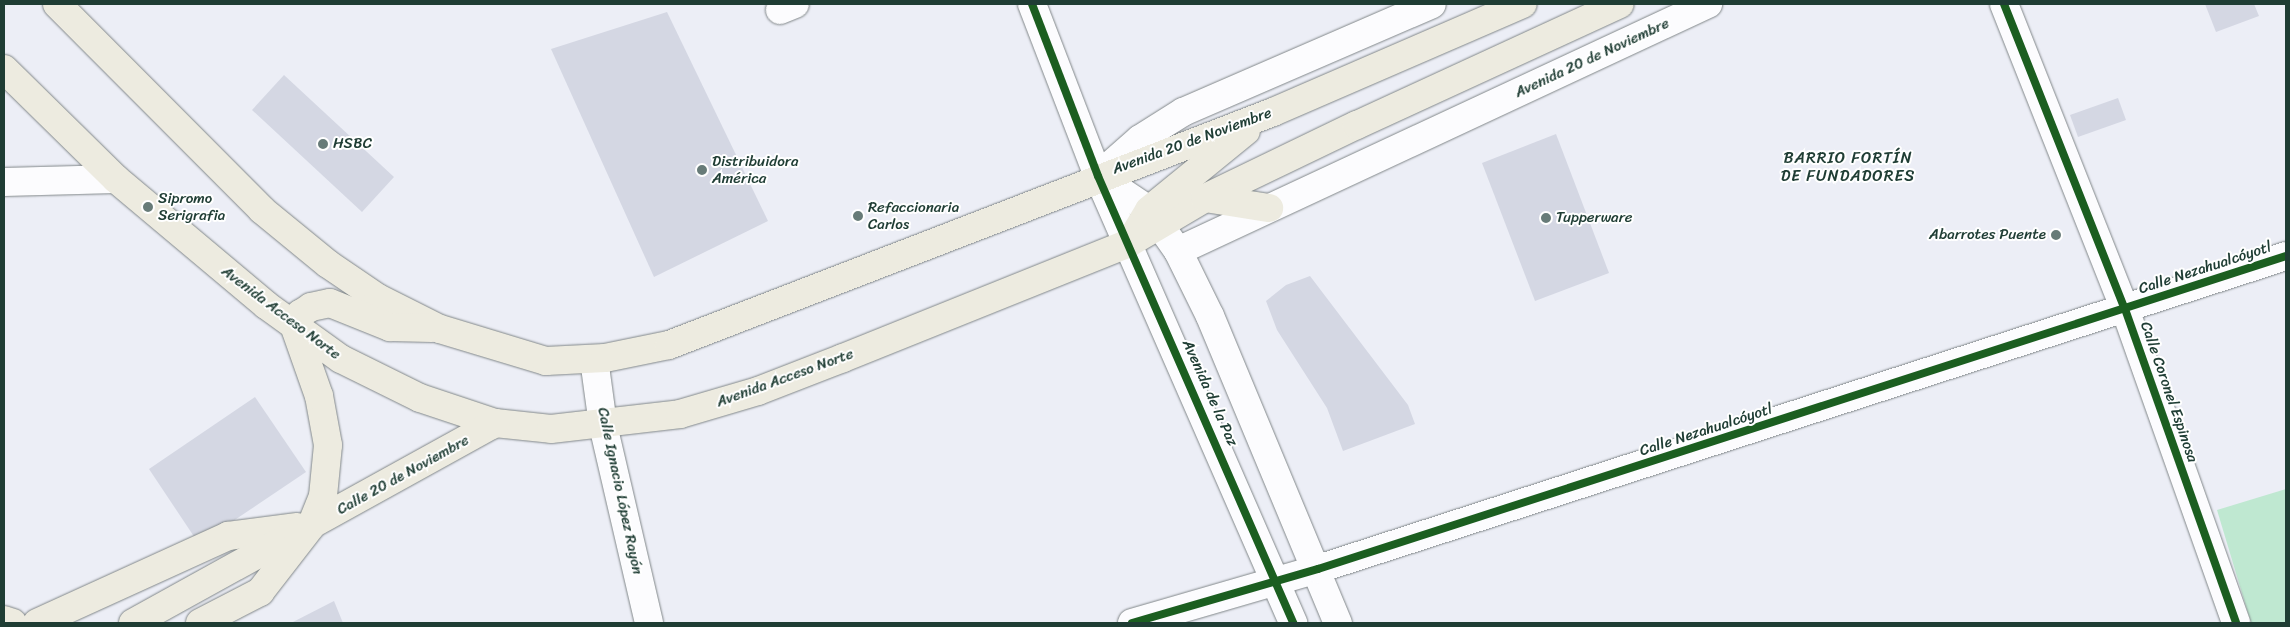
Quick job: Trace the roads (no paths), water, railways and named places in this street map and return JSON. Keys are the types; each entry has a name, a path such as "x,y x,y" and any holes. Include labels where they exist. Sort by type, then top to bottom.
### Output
{"main road":[{"path":"56,4 262,210 378,298 440,329 546,361 594,358 669,345 1098,176"},
{"name":"Avenida 20 de Noviembre","path":"1098,176 1274,112 1523,4"},
{"path":"1155,218 1205,198 1620,4"},
{"name":"Avenida Acceso Norte","path":"4,69 116,179 294,325 341,359 420,398 495,423 550,428 603,425 680,414 758,391 1130,243"},
{"path":"1130,243 1155,218 1204,162 1274,112"},
{"path":"1205,198 1269,208"},
{"path":"294,325 311,307 330,304 390,327 440,329"},
{"name":"Calle 20 de Noviembre","path":"294,325 319,396 328,445 323,496 311,526"},
{"name":"Calle 20 de Noviembre","path":"134,623 495,423"},
{"path":"37,623 228,536 311,526"},
{"path":"200,623 260,592 311,526"},
{"path":"4,620 13,623"}],"street":[{"path":"1032,4 1098,176"},
{"name":"Avenida 20 de Noviembre","path":"1098,176 1140,139 1183,112 1432,4"},
{"name":"Avenida 20 de Noviembre","path":"1178,252 1708,4"},
{"name":"Calle Coronel Espinosa","path":"2004,4 2125,309 2236,623"},
{"name":"Avenida de la Paz","path":"1098,176 1155,218 1178,252 1318,569 1338,623"},
{"name":"Avenida de la Paz","path":"1098,176 1130,243 1277,581 1292,623"},
{"path":"4,182 116,179"},
{"name":"Calle Nezahualcóyotl","path":"1132,623 1318,569 2286,256"},
{"name":"Calle Ignacio López Rayón","path":"594,358 603,425 649,623"}],"place":[{"name":"HSBC","path":"323,144"},
{"name":"Distribuidora América","path":"702,170"},
{"name":"Sipromo Serigrafia","path":"148,207"},
{"name":"Refaccionaria Carlos","path":"858,216"},
{"name":"Tupperware","path":"1546,218"},
{"name":"Abarrotes Puente","path":"2056,235"}],"district":[{"name":"BARRIO FORTÍN DE FUNDADORES","path":"1848,167"}]}
